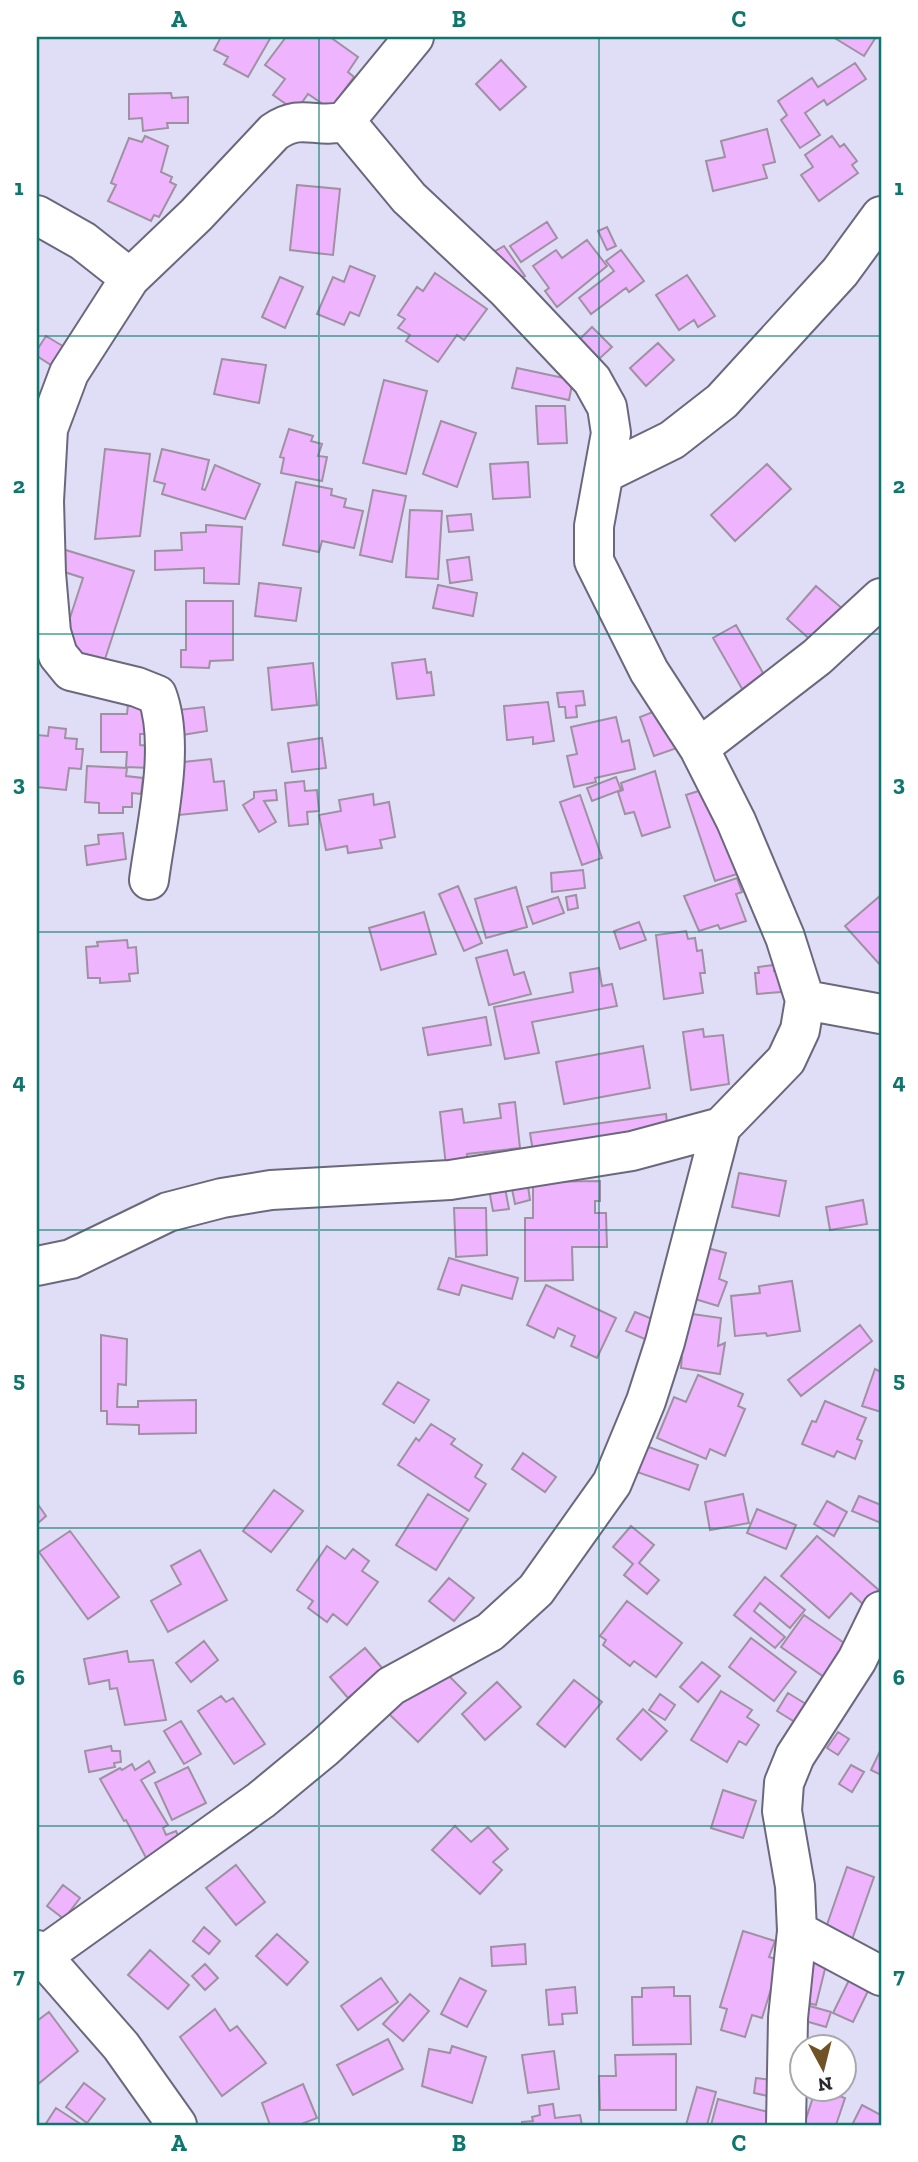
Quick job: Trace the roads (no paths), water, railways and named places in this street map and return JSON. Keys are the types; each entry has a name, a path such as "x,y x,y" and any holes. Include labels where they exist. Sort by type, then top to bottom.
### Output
{"street":[{"path":"149,880 166,749 163,712 157,695 137,687 71,671 58,655 51,632 46,573 44,501 48,429 69,373 130,278 205,206 274,132 288,122 303,119 328,126 345,121 414,37"},
{"path":"177,2125 121,2046 38,1955 261,1800 324,1748 391,1686 490,1632 536,1590 612,1483 646,1401 665,1342 721,1127 786,1060 800,1030 805,1000 785,937 736,821 699,748 649,671 594,561 594,526 611,433 607,407 593,380 507,290 410,198 345,121"},
{"path":"37,215 83,241 130,278"},
{"path":"605,473 672,440 722,401 840,272 881,216"},
{"path":"699,748 817,657 881,598"},
{"path":"805,1000 881,1014"},
{"path":"37,1266 71,1259 168,1212 222,1198 271,1190 450,1180 632,1150 721,1127"},
{"path":"786,2125 788,2018 797,1931 795,1886 782,1811 784,1783 795,1756 857,1660 881,1611"},
{"path":"797,1931 881,1976"}]}
